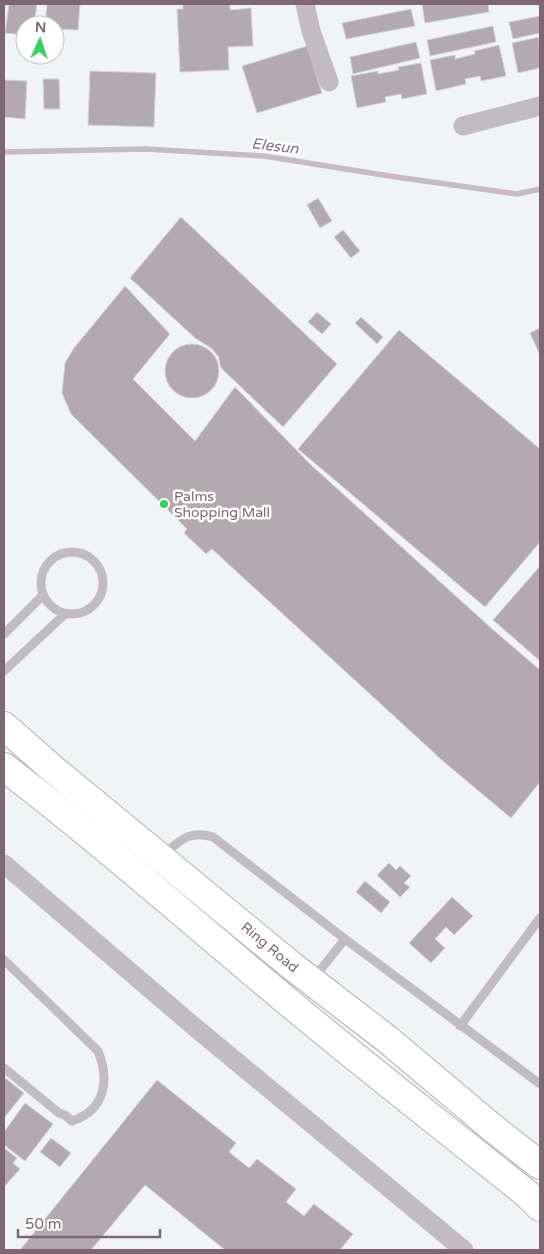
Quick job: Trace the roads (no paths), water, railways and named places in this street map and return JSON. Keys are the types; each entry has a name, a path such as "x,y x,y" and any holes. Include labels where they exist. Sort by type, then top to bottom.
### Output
{"main road":[{"name":"Ring Road","path":"4,726 54,770 311,981 387,1040 540,1165"},
{"path":"4,768 165,897 334,1040 528,1194 540,1207"}],"street":[{"path":"306,4 311,31 329,82"},
{"path":"464,126 540,106"},
{"path":"4,864 191,1024 464,1250"}],"lane":[{"path":"76,552 89,556 99,565 104,578 103,591 97,603 86,611 76,614 65,614 48,604 43,595 40,583 43,570 51,560 62,553 76,552"},
{"path":"4,634 43,595"},
{"path":"4,671 65,614"},
{"path":"161,857 184,837 192,835 213,837 345,940 540,1084"},
{"path":"460,1026 540,918"},
{"path":"311,981 345,940"},
{"path":"4,960 98,1051 104,1072 104,1088 101,1097 90,1112 72,1121 59,1113 4,1068"}],"waterway":[{"name":"Elesun","path":"4,152 145,149 264,156 517,194 540,189"}],"place":[{"name":"Palms Shopping Mall","path":"164,504"}]}
